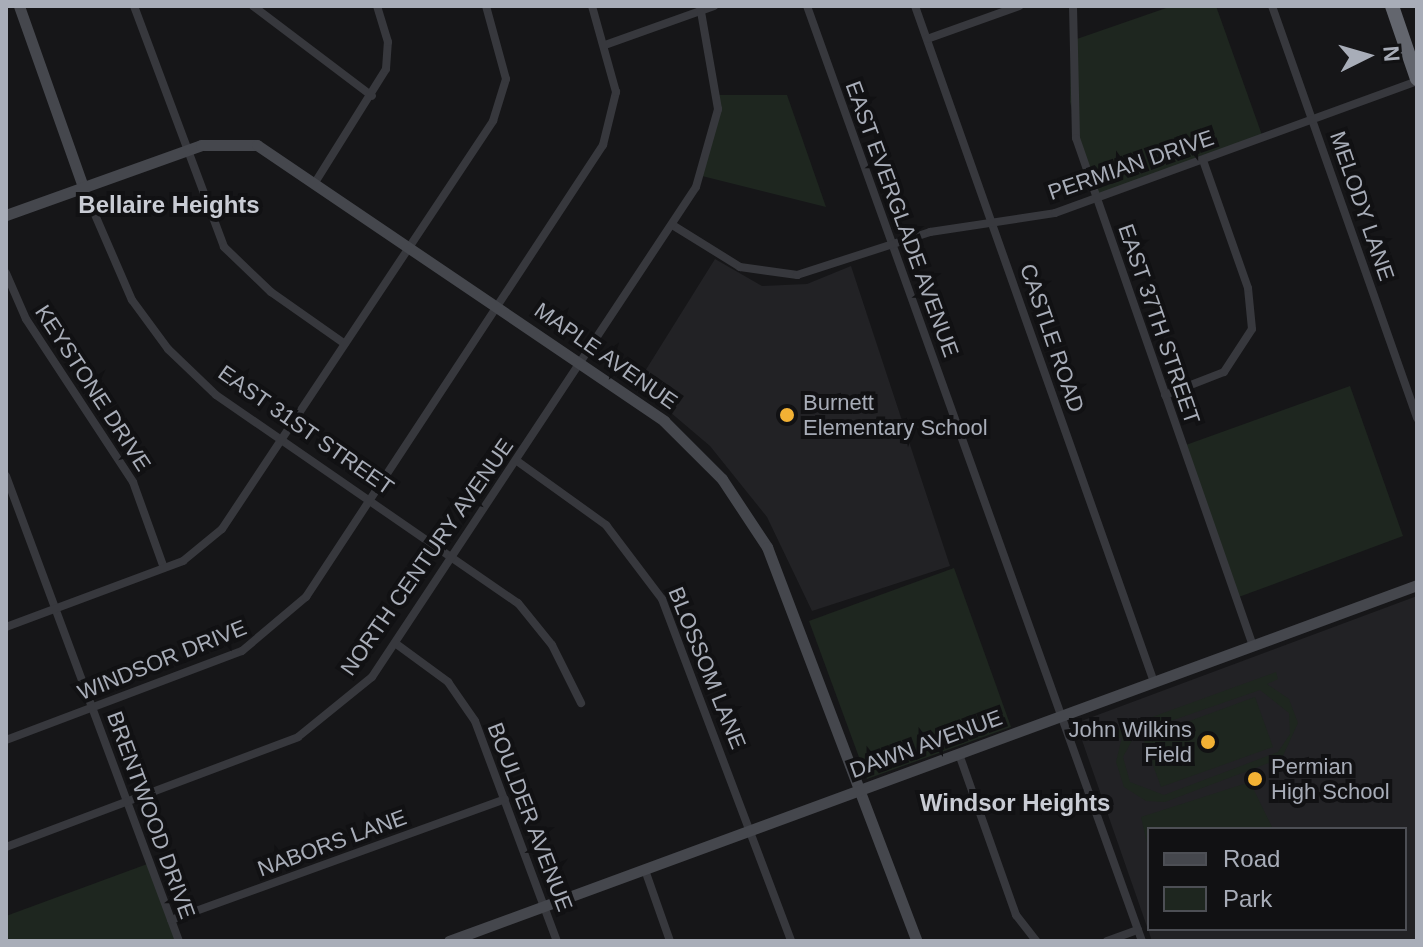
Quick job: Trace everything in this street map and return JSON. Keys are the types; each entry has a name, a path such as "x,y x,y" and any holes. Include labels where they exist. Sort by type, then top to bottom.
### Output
{"highway":[{"path":"1392,6 1417,80"}],"street":[{"name":"EAST 31ST STREET","path":"19,6 83,187 132,300 168,349 281,440 453,556 531,616 581,703"},
{"path":"134,6 184,150 230,255 345,344"},
{"path":"253,6 372,96"},
{"path":"316,181 372,96 389,50 377,6"},
{"path":"6,627 164,568 216,535 410,246 499,107 505,69 486,6"},
{"name":"WINDSOR DRIVE","path":"6,740 266,637 306,597 609,132 616,92 592,6"},
{"path":"605,45 700,8 714,6"},
{"name":"EAST EVERGLADE AVENUE","path":"807,6 1142,941"},
{"name":"CASTLE ROAD","path":"915,6 1154,682"},
{"path":"927,39 1019,6"},
{"name":"EAST 37TH STREET","path":"1073,6 1070,102 1095,199 1253,646"},
{"name":"MELODY LANE","path":"1272,6 1417,418"},
{"name":"NORTH CENTURY AVENUE","path":"6,847 298,737 339,709 395,643 674,226 701,175 716,127 716,72 700,8"},
{"name":"PERMIAN DRIVE","path":"674,226 740,267 778,276 892,245 1095,199 1417,80"},
{"name":"MAPLE AVENUE","path":"6,215 184,150 247,143 316,181 583,362 689,442 739,500 789,595 917,941"},
{"path":"1165,395 1224,372 1252,329 1248,288 1203,160"},
{"name":"KEYSTONE DRIVE","path":"6,273 26,319 133,482 164,568"},
{"name":"BLOSSOM LANE","path":"517,461 589,509 649,578 681,641 791,941"},
{"name":"BRENTWOOD DRIVE","path":"6,476 59,607 179,941"},
{"name":"DAWN AVENUE","path":"449,941 1417,585"},
{"name":"BOULDER AVENUE","path":"395,643 458,694 505,799 557,941"},
{"path":"959,754 1016,915 1036,941"},
{"name":"NABORS LANE","path":"171,920 505,799"},
{"path":"645,870 670,941"},
{"path":"1107,941 1138,930"}],"shaded area":[{"name":"Burnett Elementary School","path":"715,259 762,286 807,284 851,266 950,566 812,611 767,517 710,446 637,384"},
{"name":"Permian High School","path":"1417,596 1417,941 1152,941 1149,931 1407,931 1407,827 1147,827 1147,927 1076,723"}],"green space":[{"path":"1172,6 1216,6 1263,138 1095,198 1070,102 1071,41"},
{"path":"718,95 787,95 826,207 702,176"},
{"path":"1350,386 1403,536 1236,598 1183,446"},
{"path":"954,568 1011,727 867,779 809,621"},
{"path":"1276,672 1278,679 1267,684 1289,699 1298,723 1282,758 1165,802 1146,801 1124,787 1116,762 1122,737 1111,741 1108,733","holes":["1260,690 1289,713 1290,734 1278,752 1164,795 1130,782 1123,757 1136,733"]},
{"name":"John Wilkins Field","path":"1255,697 1273,747 1161,787 1143,738"},
{"path":"1250,782 1272,827 1147,827 1147,843 1141,817"},
{"path":"150,863 175,941 6,941 6,916"}],"place":[{"name":"Burnett Elementary School","path":"787,415"},
{"name":"John Wilkins Field","path":"1208,742"},
{"name":"Permian High School","path":"1255,779"}],"district":[{"name":"Bellaire Heights","path":"169,205"},
{"name":"Windsor Heights","path":"1015,803"}]}
